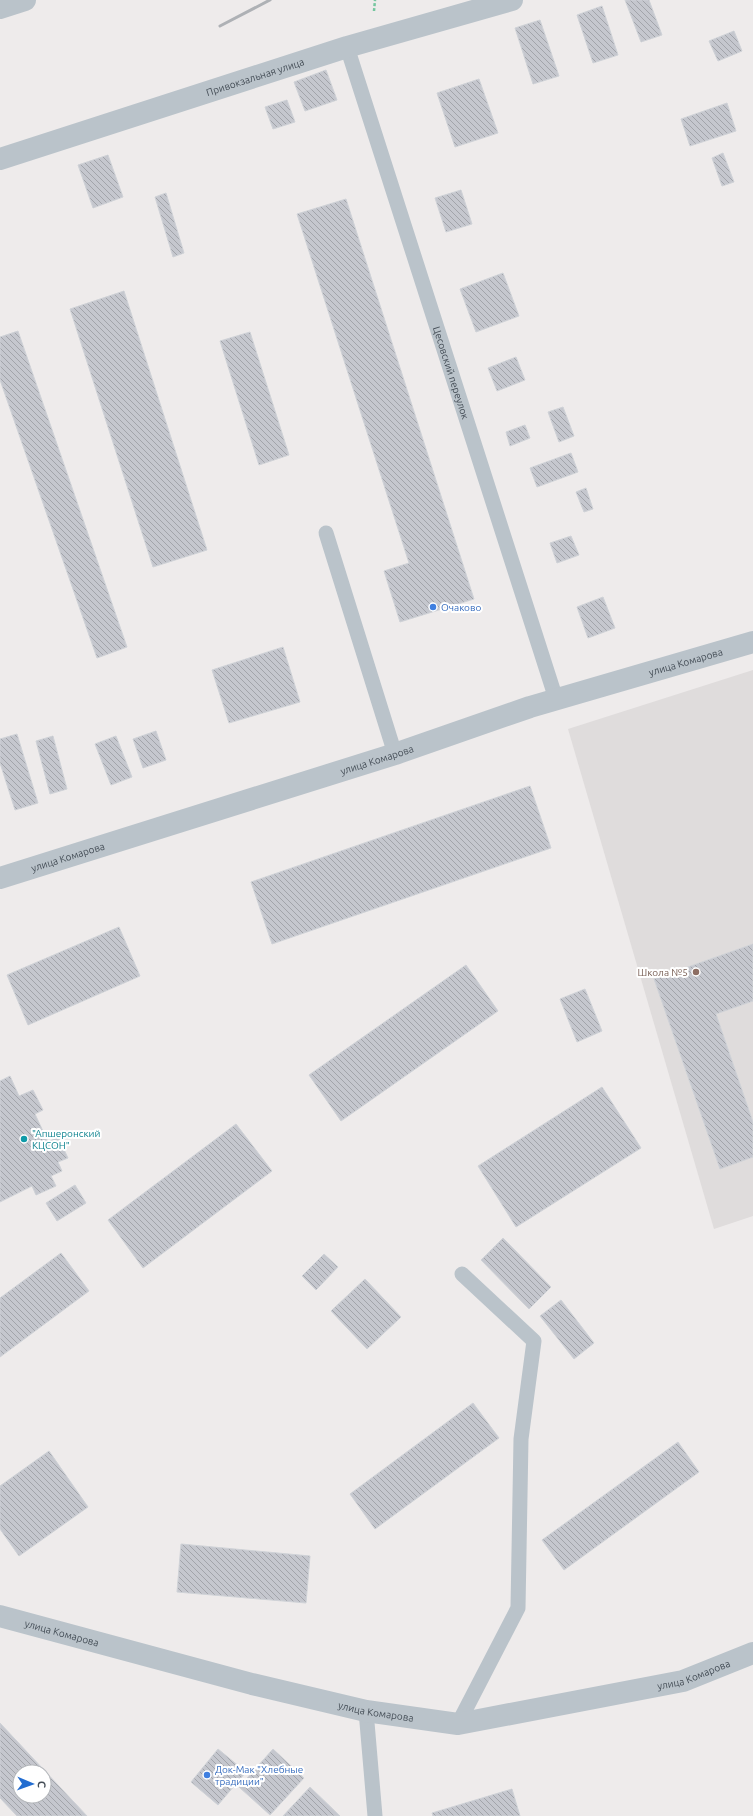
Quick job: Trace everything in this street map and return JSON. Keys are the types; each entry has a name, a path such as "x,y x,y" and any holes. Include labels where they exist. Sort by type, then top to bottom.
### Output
{"street":[{"path":"0,8 25,0"},
{"name":"Привокзальная улица","path":"0,160 347,47 512,0"},
{"name":"улица Комарова","path":"0,878 395,754 556,699 753,642"},
{"name":"улица Комарова","path":"0,1616 245,1682 366,1711 458,1724 683,1682 753,1653"}],"lane":[{"name":"Цесовский переулок","path":"347,47 556,699"},
{"path":"326,533 395,754"},
{"path":"458,1724 518,1608 521,1439 534,1341 462,1274"},
{"path":"366,1711 375,1816"}],"shaded area":[{"name":"Школа №5","path":"753,670 753,1216 714,1229 568,729"}],"building":[{"path":"625,0 649,0 662,35 641,42"},
{"path":"602,6 618,55 593,63 577,15"},
{"path":"540,20 559,76 533,84 515,28"},
{"path":"734,31 742,51 718,61 709,41"},
{"path":"326,70 337,100 305,111 294,82"},
{"path":"479,79 498,133 455,147 437,93"},
{"path":"287,100 295,122 273,129 265,107"},
{"path":"727,103 736,131 690,146 681,119"},
{"path":"723,153 734,182 722,186 712,158"},
{"path":"108,155 123,197 93,208 78,165"},
{"path":"461,190 472,224 446,232 435,198"},
{"path":"166,193 184,253 173,257 155,197"},
{"path":"346,199 474,599 400,622 384,571 409,563 297,214"},
{"path":"503,273 519,316 476,332 460,289"},
{"path":"124,291 207,550 153,567 70,309"},
{"path":"18,331 127,647 97,658 0,380 0,337"},
{"path":"250,332 289,455 259,465 220,341"},
{"path":"516,357 525,380 497,391 488,368"},
{"path":"563,407 574,436 559,442 548,412"},
{"path":"525,425 530,438 510,446 506,432"},
{"path":"571,453 578,472 537,487 530,468"},
{"path":"586,488 593,509 584,512 576,492"},
{"path":"571,536 579,555 557,563 550,543"},
{"path":"603,597 615,628 588,638 577,607"},
{"path":"283,647 300,702 229,723 212,670"},
{"path":"156,731 166,760 143,768 133,739"},
{"path":"17,734 38,803 15,810 0,763 0,739"},
{"path":"53,736 67,789 50,794 36,741"},
{"path":"116,736 132,777 111,785 95,744"},
{"path":"530,786 551,848 272,944 251,882"},
{"path":"119,927 140,976 28,1025 7,975"},
{"path":"753,944 753,1001 716,1014 753,1122 753,1157 720,1169 654,979"},
{"path":"466,965 498,1011 341,1121 309,1075"},
{"path":"585,989 602,1031 577,1042 560,999"},
{"name":"\"Апшеронский КЦСОН\"","path":"10,1076 19,1096 33,1090 43,1110 35,1114 48,1142 58,1137 68,1158 58,1162 62,1171 51,1176 56,1186 36,1195 32,1186 0,1202 0,1081"},
{"path":"602,1087 641,1148 516,1227 478,1166"},
{"path":"236,1124 272,1171 143,1268 108,1220"},
{"path":"75,1185 86,1203 57,1221 46,1203"},
{"path":"503,1238 551,1287 529,1309 481,1260"},
{"path":"61,1253 89,1291 0,1357 0,1298"},
{"path":"324,1254 338,1267 316,1290 302,1276"},
{"path":"365,1279 401,1317 367,1349 331,1311"},
{"path":"561,1300 594,1343 574,1359 540,1316"},
{"path":"473,1403 499,1438 375,1529 350,1494"},
{"path":"678,1442 699,1472 564,1570 542,1540"},
{"path":"49,1451 88,1507 19,1556 0,1529 0,1486"},
{"path":"181,1544 310,1556 306,1603 177,1592"},
{"path":"0,1723 38,1764 12,1764 12,1804 52,1804 52,1779 87,1816 17,1816 0,1798"},
{"path":"218,1749 246,1772 218,1805 191,1782"},
{"path":"273,1749 304,1778 270,1815 239,1787"},
{"path":"310,1787 340,1816 283,1816"},
{"path":"512,1789 520,1816 433,1816 432,1813"}],"railway":[{"path":"220,26 270,0"}],"place":[{"name":"Очаково","path":"433,607"},
{"name":"Школа №5","path":"696,972"},
{"name":"\"Апшеронский КЦСОН\"","path":"24,1139"},
{"name":"Док-Мак \"Хлебные традиции\"","path":"207,1775"}]}
